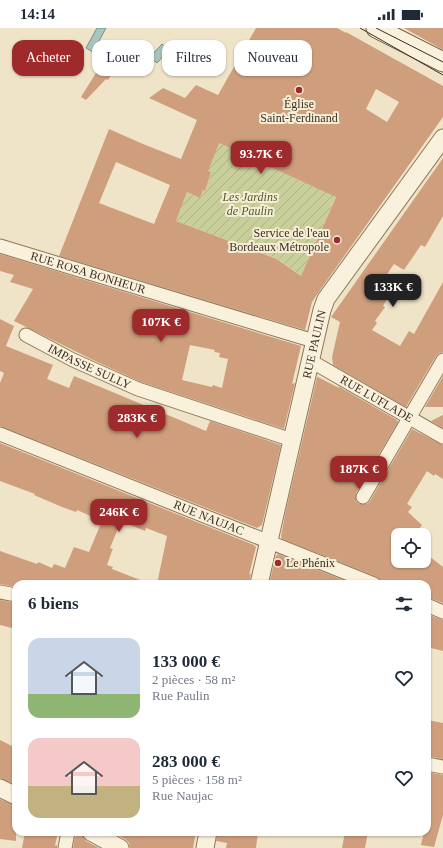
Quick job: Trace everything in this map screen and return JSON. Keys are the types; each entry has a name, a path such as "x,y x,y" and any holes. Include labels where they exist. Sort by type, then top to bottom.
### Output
{"main road":[{"path":"376,28 443,62"}],"street":[{"name":"RUE PAULIN","path":"260,580 314,341 326,299 443,138"},
{"name":"RUE ROSA BONHEUR","path":"0,246 314,341"},
{"name":"IMPASSE SULLY","path":"26,335 73,360 138,389 292,440"},
{"path":"363,497 443,360"},
{"name":"RUE LUFLADE","path":"310,363 316,364 443,437"},
{"name":"RUE NAUJAC","path":"0,434 364,580"},
{"path":"0,592 12,594"},
{"path":"431,607 443,612"},
{"path":"431,765 443,767"},
{"path":"0,788 12,794"},
{"path":"65,848 67,836"},
{"path":"98,836 120,848"},
{"path":"205,848 207,836"}],"green space":[{"name":"Les Jardins de Paulin","path":"219,143 336,196 301,276 278,259 176,221 187,192 200,198 203,190 205,191 211,172 198,167"}],"water":[{"path":"97,28 106,28 100,40 92,40 92,51 86,48"},
{"path":"162,44 162,58 157,63 154,60 154,53"},
{"path":"394,284 409,294 405,298 391,288"}],"building":[{"path":"256,28 337,28 443,86 443,117 312,302 305,330 59,256 109,129 181,159 197,120 149,98 163,88 185,98 196,85 218,95 234,67 234,76 312,76 312,40 249,40","holes":["376,89 399,102 387,122 366,109","219,143 336,197 301,276 277,259 176,221 187,192 200,198 203,190 205,191 211,172 208,171","116,162 170,185 154,224 99,203"]},
{"path":"404,28 443,28 443,50 429,42"},
{"path":"94,76 110,76 86,100 81,97"},
{"path":"443,158 443,216 425,247 421,245 404,270 394,264 381,283 390,290 390,294 383,306 385,307 375,321 377,323 372,330 400,346 409,331 414,334 443,282 443,352 436,356 406,407 333,365 332,357 340,322 331,317"},
{"path":"0,254 301,346 292,384 295,383 284,429 141,382 14,321 33,289 10,282 14,275 0,271","holes":["190,345 215,350 214,352 220,353 219,357 228,359 222,388 182,380"]},
{"path":"0,319 14,326 6,346 53,365 47,379 69,388 74,376 206,431 210,421 281,445 262,525 257,528 0,426 0,383 4,373 0,371"},
{"path":"443,376 443,407 425,407"},
{"path":"317,377 339,388 338,386 397,420 398,422 356,493 356,501 359,504 367,504 370,501 412,429 443,445 443,479 435,474 434,476 427,471 407,504 412,507 408,512 422,525 420,528 391,528 391,568 431,568 431,558 443,567 443,603 431,598 431,580 380,580 377,577 282,539 281,536"},
{"path":"443,415 443,428 431,421"},
{"path":"0,443 254,545 256,547 249,575 251,573 250,580 158,580 167,536 146,528 145,531 121,521 110,548 113,549 107,565 113,567 112,569 140,580 12,580 12,586 0,584 0,551 37,564 38,562 52,568 54,564 65,568 74,547 89,552 102,521 77,510 76,512 62,507 34,495 35,494 0,481"},
{"path":"278,554 343,580 270,580 276,556"},
{"path":"0,600 12,602 12,628 0,625"},
{"path":"431,616 443,620 443,651 431,648"},
{"path":"431,721 443,723 443,759 431,757"},
{"path":"0,740 12,746 12,783 0,778"},
{"path":"431,773 443,775 443,815 434,847 421,845 423,836 431,836"},
{"path":"0,799 12,804 12,836 16,836 16,841 0,839"},
{"path":"24,836 57,836 55,846 57,845 57,848 22,848"},
{"path":"82,836 86,841 99,848 73,848 75,837"},
{"path":"119,836 195,836 193,848 130,848 129,843"},
{"path":"217,836 258,836 256,848 226,848 227,843 216,841"},
{"path":"344,836 367,836 365,848 342,848"}],"tram line":[{"path":"360,28 443,75"},
{"path":"376,28 443,62"}],"place":[{"name":"Église Saint-Ferdinand","path":"299,90"},
{"name":"Service de l'eau Bordeaux Métropole","path":"337,240"},
{"name":"Le Phénix","path":"278,563"}]}
